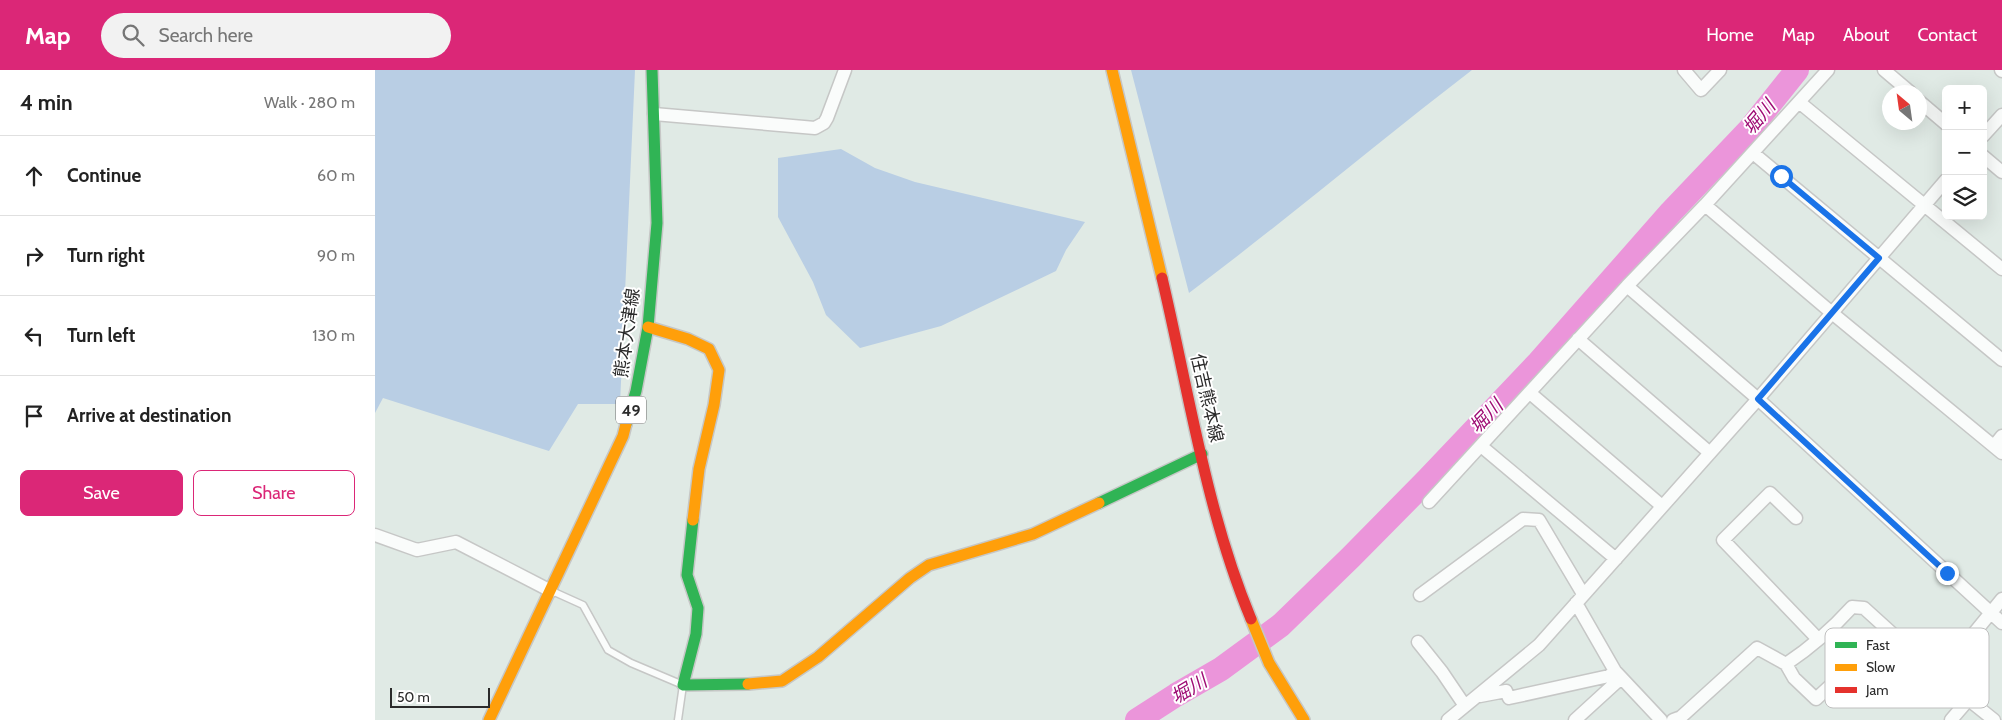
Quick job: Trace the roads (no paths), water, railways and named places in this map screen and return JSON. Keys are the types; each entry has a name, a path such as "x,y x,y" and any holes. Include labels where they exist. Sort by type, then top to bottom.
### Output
{"main road":[{"name":"熊本大津線","path":"489,720 623,436 636,391 648,326 657,223 652,70"},
{"name":"住吉熊本線","path":"1112,70 1163,282 1216,518 1235,581 1269,662 1304,720"},
{"path":"648,326 688,339 709,349 719,370 714,405 699,470 691,533 687,575 698,608 695,634 683,685 735,685 781,681 818,657 909,578 929,565 1033,534 1202,454"}],"street":[{"path":"654,114 815,128 824,123 827,118 845,70"},
{"path":"1684,70 1701,90 1721,70"},
{"path":"1429,502 1828,70"},
{"path":"1884,70 1902,85"},
{"path":"1799,102 2002,269"},
{"path":"1927,108 1942,121"},
{"path":"1987,131 2002,114"},
{"path":"1753,153 2002,360"},
{"path":"1987,159 2002,172"},
{"path":"1448,720 1539,645 1758,399 1942,185"},
{"path":"1705,205 1998,450 2002,436"},
{"path":"1627,286 1758,399 2002,623"},
{"path":"1578,340 1709,453"},
{"path":"1530,393 1662,506"},
{"path":"1481,446 1616,559"},
{"path":"1796,518 1770,493 1723,540 1817,638"},
{"path":"1420,595 1523,519 1539,520 1618,674 1661,720"},
{"path":"375,535 417,550 455,542 551,591"},
{"path":"1979,628 2002,599"},
{"path":"1830,628 1852,607 1864,608 1886,628"},
{"path":"1786,664 1825,632"},
{"path":"1418,642 1442,672 1465,706"},
{"path":"1680,719 1757,648 1786,664 1794,678 1816,700 1825,691"},
{"path":"1477,696 1506,691 1509,698 1618,674"},
{"path":"1575,720 1618,674"},
{"path":"1951,720 1961,708"},
{"path":"1980,708 1994,720"}],"lane":[{"path":"551,591 583,605 608,650 631,663 683,685 678,720"}],"waterway":[{"name":"堀川","path":"1137,720 1221,669 1281,625 1351,557 1539,362 1671,212 1750,129 1797,70"}]}
